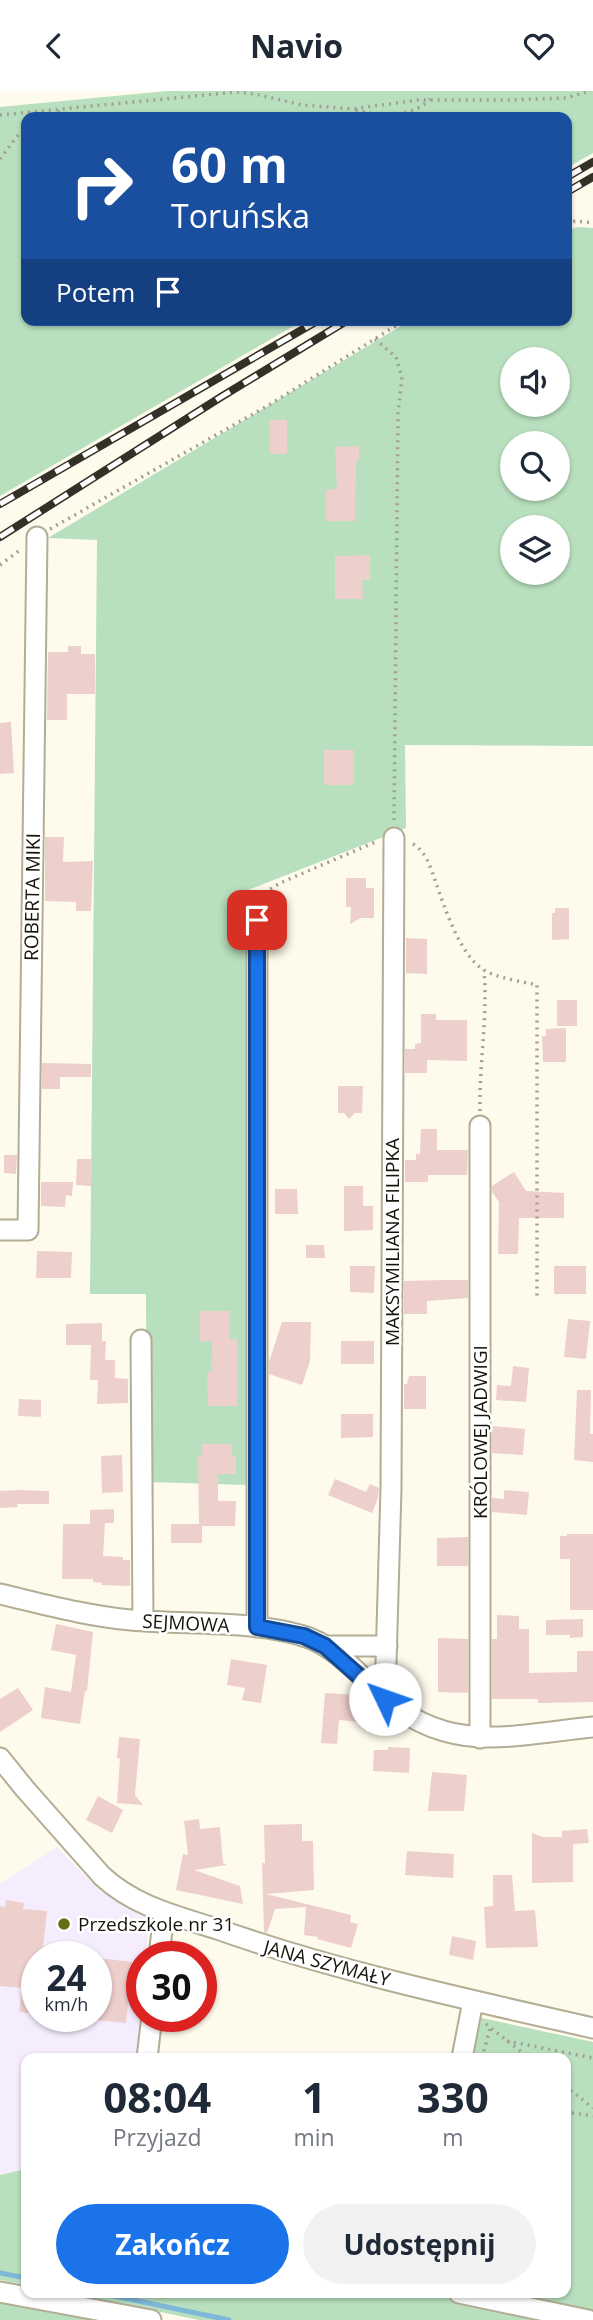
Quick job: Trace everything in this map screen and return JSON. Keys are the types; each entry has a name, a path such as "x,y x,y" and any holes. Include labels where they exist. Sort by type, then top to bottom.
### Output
{"street":[{"name":"ROBERTA MIKI","path":"0,1230 28,1230 37,537"},
{"name":"MAKSYMILIANA FILIPKA","path":"385,1699 391,1474 394,838"},
{"path":"257,920 257,1627"},
{"name":"KRÓLOWEJ JADWIGI","path":"480,1126 480,1738"},
{"path":"141,1340 143,1621"},
{"name":"SEJMOWA","path":"0,1594 93,1615 143,1621 257,1627 304,1636 325,1646 385,1699 426,1726 453,1735 480,1738 593,1727"},
{"path":"325,1646 387,1646"},
{"name":"JANA SZYMAŁY","path":"0,1758 24,1789 102,1876 131,1898 164,1912 305,1958 472,2006 497,2006 593,2028"},
{"path":"161,1941 164,1912"},
{"path":"463,2053 472,2006"},
{"path":"148,2053 150,2032"},
{"path":"0,2292 21,2296"},
{"path":"32,2298 151,2320"},
{"path":"483,2298 588,2320"}],"path":[{"path":"352,109 430,99 566,98 590,91"},
{"path":"40,112 236,92 302,105 369,112"},
{"path":"402,112 417,109 430,99"},
{"path":"60,112 66,110"},
{"path":"0,115 21,113"},
{"path":"0,159 21,133"},
{"path":"572,222 593,223"},
{"path":"0,565 37,537 269,405 396,326"},
{"path":"375,339 396,357 402,377 398,413 394,838"},
{"path":"257,920 261,895 280,883 380,840 394,838 416,845 429,860 445,911 470,958 484,970 508,979 537,985 537,1297"},
{"path":"480,1126 484,970"},
{"path":"472,2006 491,2028 523,2053"},
{"path":"484,2053 497,2006"},
{"path":"507,2041 568,2053"},
{"path":"571,2054 593,2058"},
{"path":"571,2091 593,2108"},
{"path":"571,2113 593,2116"}],"shaded area":[{"path":"57,1847 100,1891 149,1919 147,1941 126,1941 126,2032 139,2032 137,2053 21,2053 21,2170 0,2175 0,1884"}],"green space":[{"path":"167,91 593,91 593,153 572,165 572,112 21,112 21,326 294,326 0,496 0,107"},
{"path":"593,228 593,746 405,745 406,828 248,890 248,1485 147,1482 146,1294 90,1294 97,540 48,538 401,326 572,326 572,229"},
{"path":"477,2017 593,2042 593,2318 499,2298 571,2298 571,2053 470,2053"},
{"path":"21,2170 21,2284 0,2280 0,2175"},
{"path":"92,2298 447,2298 562,2320 199,2320"},
{"path":"0,2300 113,2320 0,2320"}],"building":[{"path":"270,420 287,420 287,454 270,454"},
{"path":"359,446 359,461 356,461 355,521 326,521 326,490 337,489 335,447"},
{"path":"370,555 370,580 362,580 363,599 335,599 335,556"},
{"path":"68,646 81,646 81,654 95,654 95,694 67,694 67,720 47,720 48,652 68,652"},
{"path":"11,722 14,773 0,774 0,723"},
{"path":"324,750 354,750 354,785 324,785"},
{"path":"45,837 64,837 63,862 93,861 91,911 76,911 76,902 45,901"},
{"path":"346,878 366,878 366,888 374,888 374,918 361,918 350,924 351,907 346,907"},
{"path":"555,908 569,908 569,939 552,940 552,913 555,913"},
{"path":"406,938 427,939 427,974 406,973"},
{"path":"557,1000 577,1000 577,1026 557,1026"},
{"path":"421,1014 436,1014 436,1020 467,1020 467,1061 427,1060 427,1073 405,1073 405,1049 415,1049 415,1044 421,1043"},
{"path":"566,1028 566,1062 543,1062 542,1036 546,1036 546,1029"},
{"path":"42,1063 91,1064 91,1077 60,1077 60,1089 42,1089"},
{"path":"338,1086 363,1086 362,1113 355,1113 349,1119 344,1113 338,1113"},
{"path":"421,1129 437,1129 437,1150 468,1150 467,1175 428,1175 428,1182 405,1182 405,1160 416,1160 416,1154 420,1154"},
{"path":"4,1155 17,1155 16,1174 4,1173"},
{"path":"77,1159 92,1159 91,1186 76,1185"},
{"path":"514,1172 526,1191 564,1193 564,1218 519,1218 518,1254 498,1254 499,1202 492,1192 492,1186"},
{"path":"41,1182 73,1182 72,1196 66,1195 65,1207 41,1206"},
{"path":"344,1186 363,1186 363,1206 373,1206 373,1230 344,1231"},
{"path":"275,1189 297,1189 298,1214 275,1214"},
{"path":"306,1245 324,1245 325,1258 306,1258"},
{"path":"37,1251 72,1252 71,1278 36,1278"},
{"path":"350,1266 375,1266 374,1293 350,1292"},
{"path":"554,1266 586,1266 586,1294 554,1294"},
{"path":"468,1280 468,1298 427,1301 427,1314 404,1314 404,1281"},
{"path":"200,1311 230,1311 230,1339 237,1339 237,1406 208,1406 207,1372 211,1372 212,1341 200,1341"},
{"path":"568,1319 590,1321 586,1359 564,1357"},
{"path":"282,1322 311,1322 310,1361 302,1385 269,1374 269,1362"},
{"path":"102,1323 102,1341 106,1341 105,1360 115,1360 115,1378 128,1379 128,1403 97,1404 98,1380 90,1380 91,1345 66,1345 66,1324"},
{"path":"341,1341 374,1341 374,1364 341,1364"},
{"path":"513,1366 529,1368 526,1402 496,1400 497,1385 511,1386"},
{"path":"409,1376 426,1376 426,1409 404,1409 404,1384 407,1384"},
{"path":"577,1390 591,1390 590,1434 593,1434 593,1462 574,1460"},
{"path":"19,1399 41,1400 41,1417 18,1416"},
{"path":"341,1414 373,1414 373,1437 341,1438"},
{"path":"492,1426 525,1429 523,1455 492,1453"},
{"path":"202,1444 232,1444 232,1456 236,1456 236,1474 218,1474 218,1501 236,1501 235,1526 202,1526 202,1543 171,1543 171,1524 199,1524 198,1456 202,1456"},
{"path":"122,1455 123,1492 102,1493 101,1456"},
{"path":"335,1479 366,1492 370,1484 379,1488 372,1513 328,1495"},
{"path":"504,1490 529,1492 527,1515 492,1512 492,1498 504,1499"},
{"path":"0,1491 49,1491 49,1504 17,1504 18,1507 0,1508"},
{"path":"114,1509 114,1523 105,1523 103,1556 130,1560 130,1586 101,1585 102,1583 93,1582 93,1579 62,1579 63,1524 90,1524 90,1510"},
{"path":"593,1534 593,1610 570,1610 570,1559 560,1559 560,1536"},
{"path":"468,1537 468,1566 437,1566 437,1538"},
{"path":"497,1615 519,1616 519,1629 529,1629 529,1673 577,1672 577,1651 593,1651 593,1702 538,1703 538,1699 492,1699 492,1639 497,1639"},
{"path":"583,1619 583,1637 546,1635 546,1620"},
{"path":"56,1624 93,1632 87,1691 80,1724 41,1718 45,1687 71,1692 76,1655 51,1650"},
{"path":"438,1638 468,1639 468,1693 438,1692"},
{"path":"231,1659 267,1665 261,1703 242,1700 245,1688 227,1685"},
{"path":"18,1688 33,1710 0,1732 0,1699"},
{"path":"325,1693 360,1695 359,1722 339,1720 337,1744 321,1743"},
{"path":"119,1737 140,1739 135,1795 143,1805 117,1803"},
{"path":"388,1747 410,1748 409,1773 373,1771 374,1750 388,1750"},
{"path":"432,1772 467,1775 464,1811 428,1811"},
{"path":"98,1796 123,1810 112,1833 86,1820"},
{"path":"199,1819 200,1829 220,1827 223,1863 227,1865 194,1870 240,1886 243,1904 176,1890 183,1854 188,1855 184,1821"},
{"path":"302,1824 302,1841 313,1841 314,1890 266,1894 351,1915 350,1922 358,1924 351,1948 304,1935 306,1907 275,1909 267,1933 264,1932 264,1825"},
{"path":"587,1829 589,1843 573,1844 573,1882 532,1883 532,1833 543,1837 562,1837 562,1831"},
{"path":"407,1851 454,1854 453,1878 405,1875"},
{"path":"493,1875 512,1875 515,1911 535,1910 538,1947 486,1948 484,1907 493,1906"},
{"path":"6,1900 24,1903 23,1909 47,1911 44,1941 21,1941 21,1988 0,1986 0,1906 5,1907"},
{"path":"452,1936 476,1941 473,1960 449,1955"},
{"path":"112,1960 126,1961 126,2023 112,2022"}],"waterway":[{"path":"0,2273 21,2277"},
{"path":"124,2298 229,2320"}],"railway":[{"path":"572,174 593,162"},
{"path":"572,189 593,177"},
{"path":"0,504 309,326"},
{"path":"0,537 338,326"}],"place":[{"name":"Przedszkole nr 31","path":"64,1924"}],"route":[{"path":"257,920 257,1627 304,1636 325,1646 385,1699"}]}
